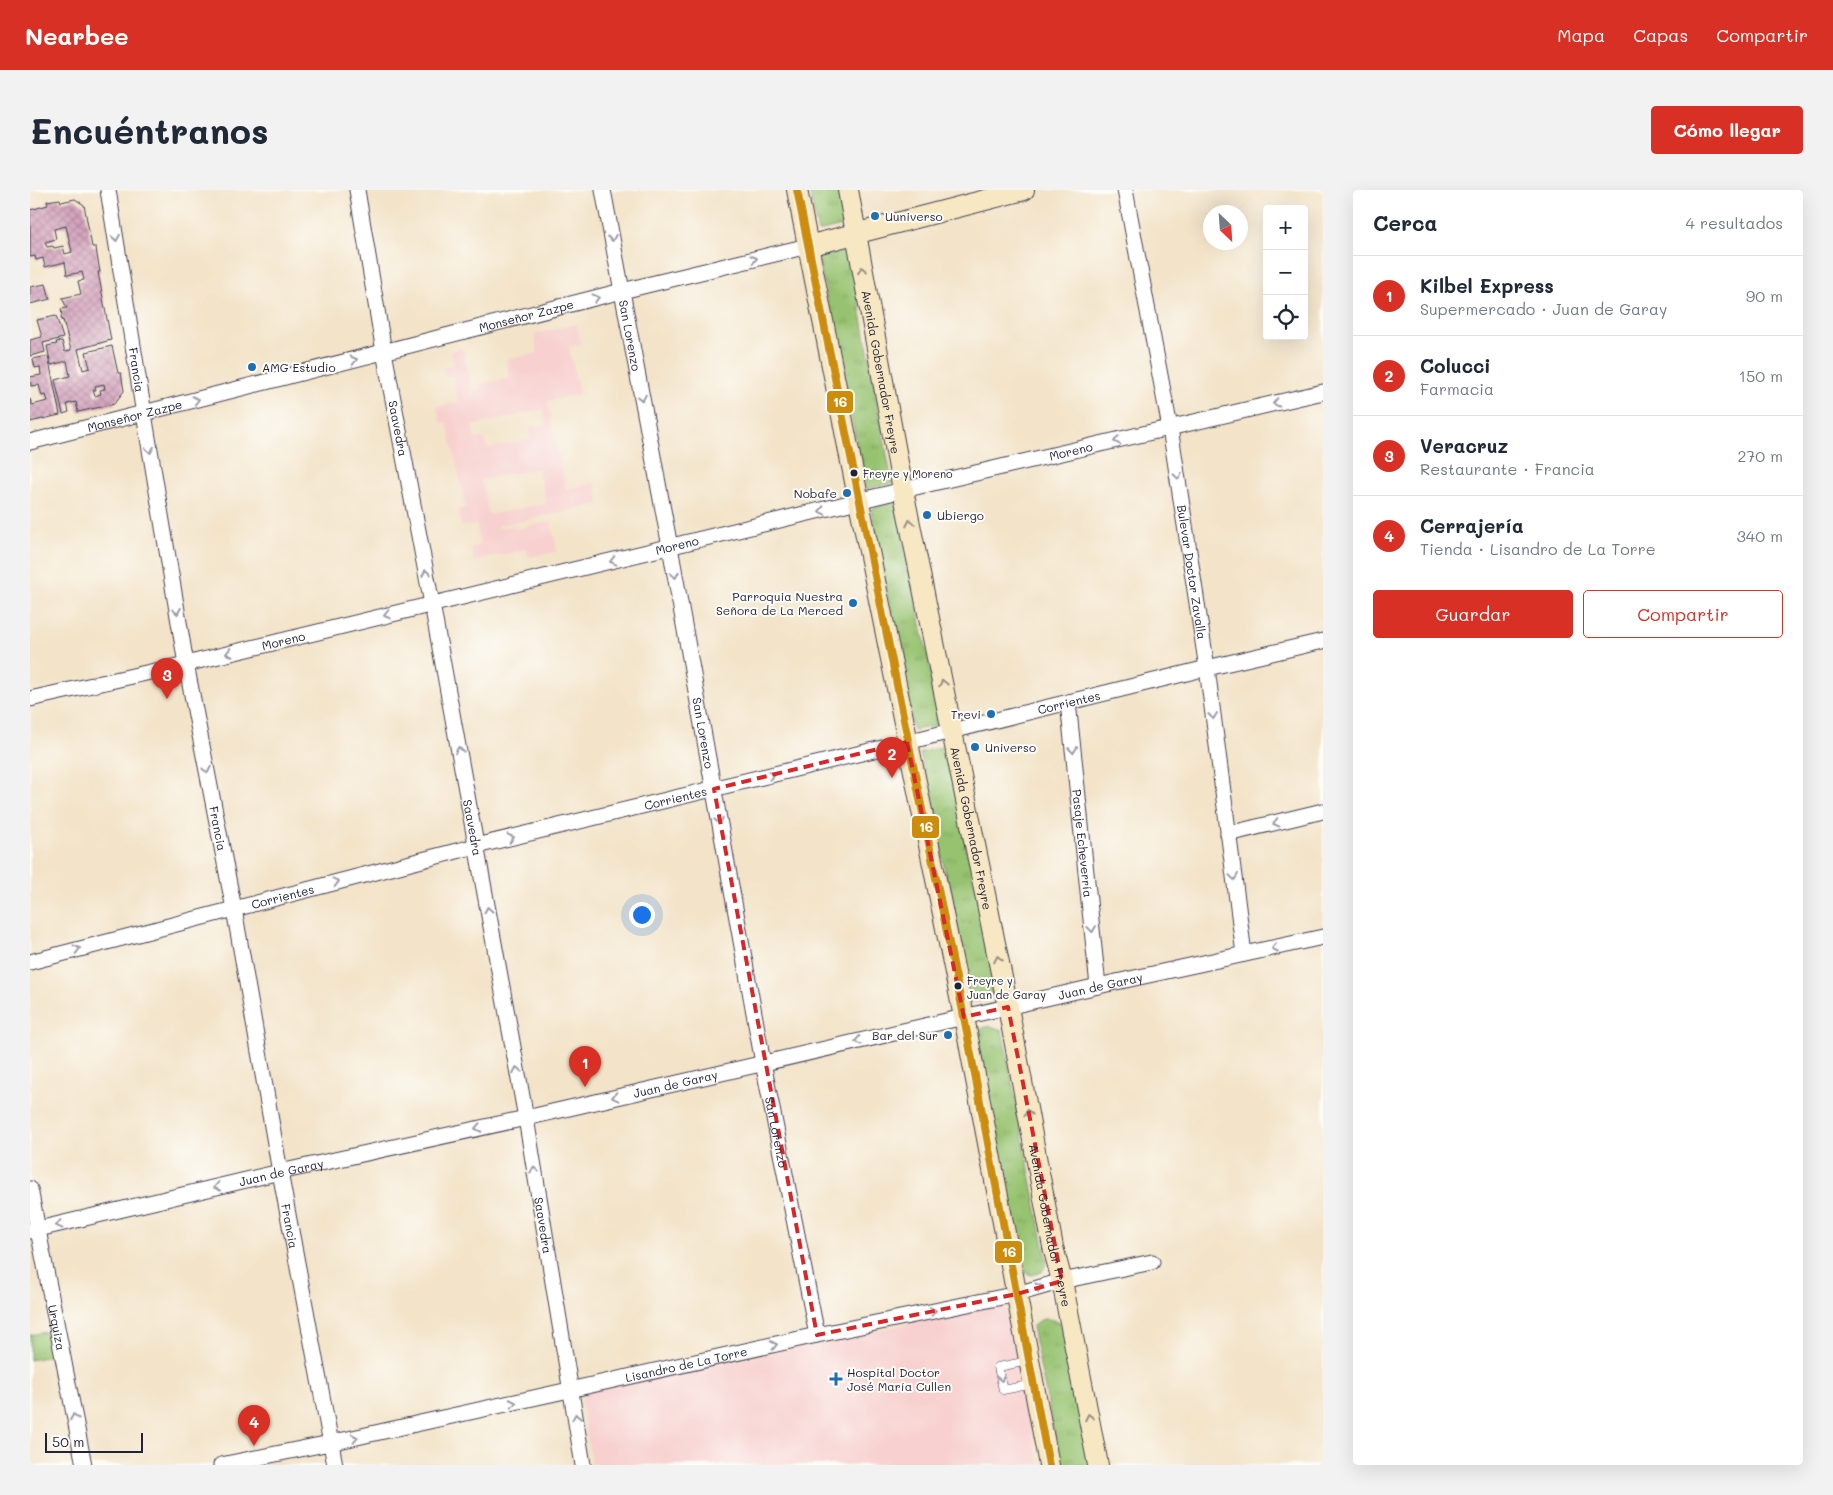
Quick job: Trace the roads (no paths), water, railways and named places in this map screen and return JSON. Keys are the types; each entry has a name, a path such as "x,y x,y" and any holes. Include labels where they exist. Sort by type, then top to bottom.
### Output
{"main road":[{"path":"797,190 964,1017 1049,1465"},
{"name":"Avenida Gobernador Freyre","path":"848,190 903,490 953,730 1053,1247 1062,1281 1098,1465"},
{"name":"Monseñor Zazpe","path":"808,246 1024,190"}],"street":[{"name":"Francia","path":"108,190 186,664 234,909 280,1172 335,1465"},
{"name":"Saavedra","path":"357,190 384,352 526,1118 583,1465"},
{"name":"San Lorenzo","path":"604,190 763,1063 817,1336"},
{"name":"Bulevar Doctor Zavalla","path":"1125,190 1170,428 1207,668 1244,954"},
{"name":"Monseñor Zazpe","path":"30,442 622,291 808,246"},
{"name":"Moreno","path":"30,699 186,664 903,490 1323,392"},
{"name":"Corrientes","path":"30,962 476,846 1323,641"},
{"name":"Pasaje Echeverría","path":"1068,702 1098,986"},
{"path":"1228,834 1323,812"},
{"name":"Juan de Garay","path":"33,1231 280,1172 526,1118 1098,986 1323,937"},
{"name":"Urquiza","path":"30,1189 33,1231 84,1465"},
{"name":"Lisandro de La Torre","path":"221,1465 1017,1294 1062,1281 1152,1262"}],"lane":[{"path":"1030,1361 998,1367 1003,1390 1034,1384"}],"place":[{"name":"Uuniverso","path":"875,216"},
{"name":"AMG Estudio","path":"252,367"},
{"name":"Freyre y Moreno","path":"854,473"},
{"name":"Nobafe","path":"847,493"},
{"name":"Ubiergo","path":"927,515"},
{"name":"Parroquia Nuestra Señora de La Merced","path":"853,603"},
{"name":"Veracruz","path":"167,699"},
{"name":"Trevi","path":"991,714"},
{"name":"Universo","path":"975,747"},
{"name":"Colucci","path":"892,778"},
{"name":"Freyre y Juan de Garay","path":"958,986"},
{"name":"Bar del Sur","path":"948,1035"},
{"name":"Kilbel Express","path":"585,1087"},
{"name":"Hospital Doctor José María Cullen","path":"836,1379"},
{"name":"Cerrajería","path":"254,1446"}]}
